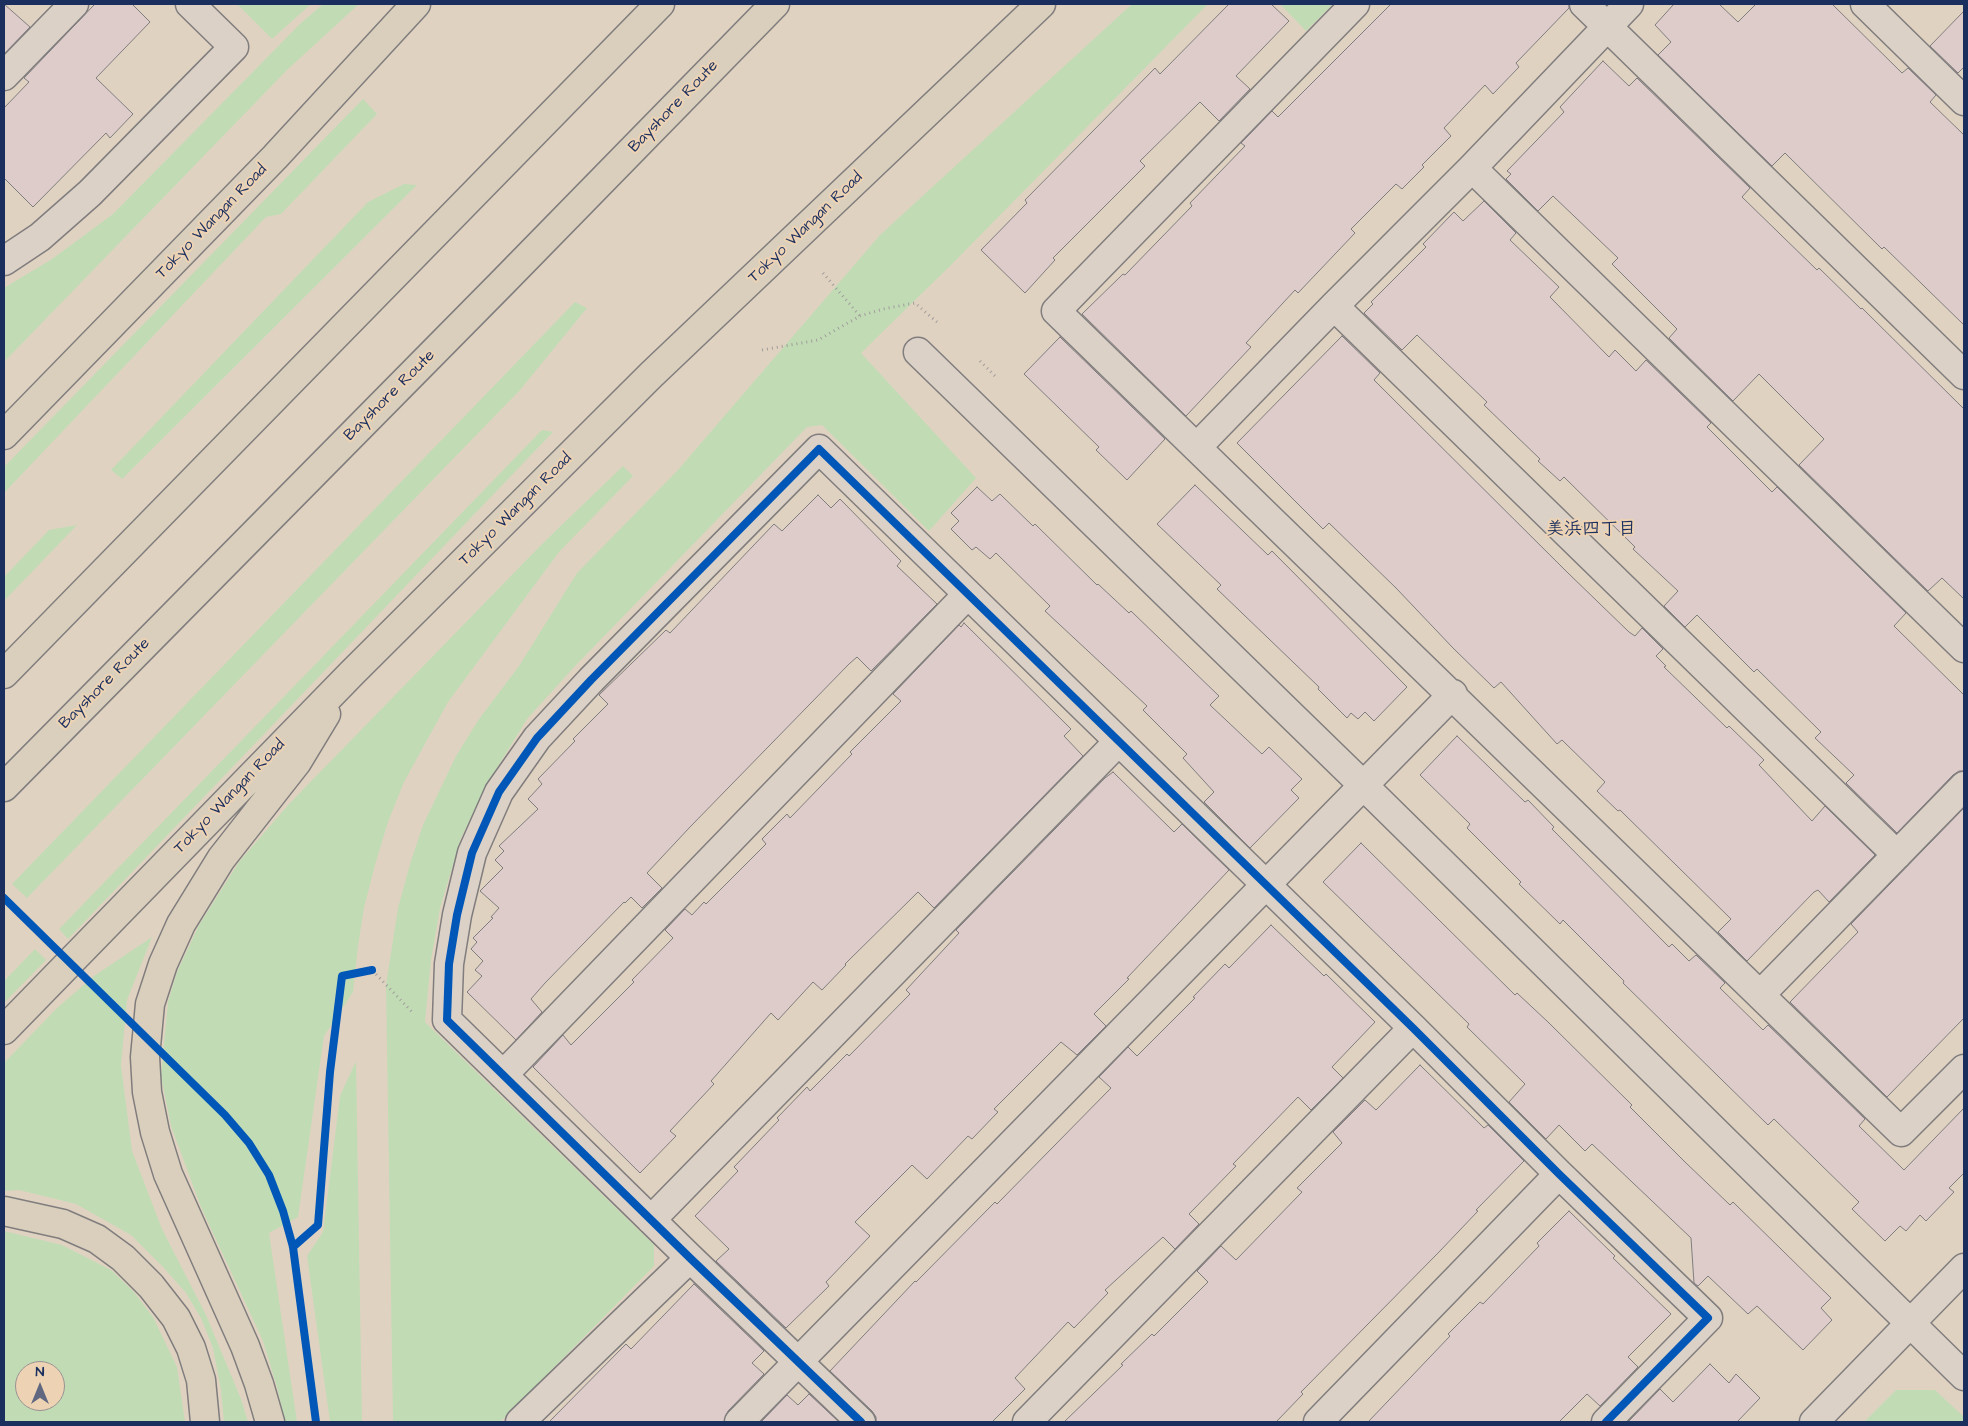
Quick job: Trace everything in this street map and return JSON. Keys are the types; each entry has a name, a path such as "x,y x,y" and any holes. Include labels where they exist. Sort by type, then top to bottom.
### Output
{"highway":[{"name":"Tokyo Wangan Road","path":"4,435 275,157 416,4"},
{"path":"4,674 660,4"},
{"name":"Bayshore Route","path":"4,787 775,4"},
{"name":"Tokyo Wangan Road","path":"4,1030 352,673 651,375 1041,4"},
{"path":"4,416 61,377"},
{"path":"270,1422 245,1346 168,1174 154,1132 147,1092 145,1057 149,1013 150,1004 163,964 181,924 221,859 297,762 352,673"},
{"path":"4,1211 30,1215 63,1224 97,1239 123,1258 151,1286 176,1318 191,1348 201,1380 205,1422"}],"street":[{"path":"4,76 74,4"},
{"path":"4,261 40,237 90,193 234,47 190,4"},
{"path":"1355,4 1056,311 1453,694 1901,1132 1964,1069"},
{"path":"1584,4 1964,375"},
{"path":"1197,447 1472,168 1630,4"},
{"path":"1865,4 1964,101"},
{"path":"1472,168 1964,648"},
{"path":"1334,306 1897,855"},
{"path":"918,352 1364,786 1964,1376"},
{"path":"861,1422 447,1020 449,964 457,915 472,854 499,792 537,738 591,680 819,449 1708,1318 1606,1422"},
{"path":"502,1075 967,595"},
{"path":"739,1422 1453,694"},
{"path":"651,1220 1118,742"},
{"path":"1760,995 1964,786"},
{"path":"1026,1422 1413,1028"},
{"path":"1318,1422 1559,1174"},
{"path":"520,1422 690,1258"},
{"path":"1814,1422 1964,1268"}],"path":[{"path":"823,273 860,316"},
{"path":"762,350 818,340 860,316 883,309 915,303"},
{"path":"4,898 225,1115 249,1143 269,1175 283,1212 293,1247 316,1422"},
{"path":"293,1247 318,1225 330,1072 342,976 372,970 419,1019 447,1020"}],"green space":[{"path":"237,4 311,4 272,39"},
{"path":"323,4 359,4 287,70 4,362 4,288 52,259 113,214 301,23"},
{"path":"1132,4 1208,4 950,266 861,353 976,478 929,531 822,425 807,427 575,666 527,719 489,781 461,838 440,908 431,960 425,1022 654,1245 654,1266 500,1422 393,1422 386,985 398,908 410,864 423,825 456,756 479,719 519,666 577,573 677,471 880,235"},
{"path":"1280,4 1333,4 1306,31"},
{"path":"363,99 377,114 281,214 266,217 4,493 4,467"},
{"path":"404,184 417,185 122,479 111,470 368,202"},
{"path":"575,302 587,308 520,390 27,898 12,884"},
{"path":"542,430 553,432 68,939 59,929"},
{"path":"623,466 633,476 559,552 448,702 404,782 388,822 364,908 353,992 324,1036 298,1217 269,1233 297,1422 285,1422 263,1341 201,1207 171,1126 161,1076 168,1002 177,972 199,925 239,862 289,804 544,542"},
{"path":"77,525 4,601 4,577 49,530"},
{"path":"152,937 127,1000 121,1065 132,1151 162,1229 206,1315 241,1399 248,1422 224,1422 221,1390 213,1348 201,1318 186,1293 131,1235 76,1204 19,1190 4,1191 4,1063 57,1008 94,976"},
{"path":"35,949 46,960 4,1003 4,981"},
{"path":"356,1061 362,1422 330,1422 307,1256 323,1232 340,1096"},
{"path":"4,1231 62,1245 111,1270 133,1291 153,1317 177,1367 185,1422 4,1422"},
{"path":"1896,1390 1935,1390 1964,1417 1964,1422 1864,1422"}],"building":[{"path":"4,4 30,27 4,54"},
{"path":"95,4 132,4 150,22 96,78 133,114 110,138 106,133 33,207 4,178 4,108 29,82 24,78"},
{"path":"1229,4 1271,4 1289,21 1236,76 1250,89 1219,121 1200,102 1140,161 1145,166 1053,258 1055,260 1025,293 981,250 1027,203 1025,200 1155,68 1160,74"},
{"path":"1391,4 1569,4 1569,8 1516,63 1519,67 1493,94 1485,85 1444,128 1451,136 1422,165 1424,167 1402,189 1396,184 1351,229 1355,233 1298,293 1295,290 1246,343 1251,347 1186,416 1082,314 1123,274 1125,275 1192,206 1190,203 1245,146 1241,143 1272,111 1278,117"},
{"path":"1674,4 1719,4 1738,22 1756,4 1832,4 1902,73 1908,68 1936,95 1930,102 1964,135 1964,325 1884,247 1882,249 1785,153 1772,166 1658,55 1671,42 1655,25"},
{"path":"1964,11 1964,67 1958,73 1930,46"},
{"path":"1603,61 1629,86 1637,78 1750,188 1742,197 1817,270 1819,268 1862,308 1964,409 1964,599 1942,578 1928,591 1799,465 1824,439 1759,374 1733,401 1669,338 1677,329 1612,264 1618,258 1553,196 1538,211 1506,179 1511,174 1507,171 1564,112 1560,107"},
{"path":"1484,201 1516,233 1510,240 1559,287 1550,297 1609,357 1615,350 1636,371 1646,360 1711,423 1707,427 1772,492 1777,487 1906,613 1894,626 1964,695 1964,771 1959,771 1953,775 1897,833 1846,783 1854,775 1815,738 1821,732 1757,669 1754,672 1697,615 1685,627 1664,606 1678,591 1633,549 1635,547 1564,477 1560,481 1538,461 1540,459 1484,405 1487,402 1417,335 1402,350 1364,313 1373,304 1371,302 1426,247 1423,244 1454,212 1463,221"},
{"path":"1342,336 1380,373 1374,380 1567,572 1629,632 1635,636 1642,628 1663,649 1656,656 1666,666 1664,667 1727,728 1729,726 1764,760 1759,765 1812,821 1825,806 1875,855 1829,902 1818,890 1814,892 1747,961 1718,932 1731,919 1620,810 1618,811 1597,791 1605,782 1562,740 1557,744 1501,682 1494,688 1329,523 1323,529 1237,443"},
{"path":"1060,337 1165,439 1127,480 1096,450 1099,447 1024,374"},
{"path":"1195,485 1268,555 1272,551 1407,687 1374,721 1365,712 1358,719 1351,713 1347,718 1318,689 1319,687 1217,589 1221,585 1157,524"},
{"path":"977,487 992,501 1000,494 1033,526 1035,524 1097,585 1129,613 1131,611 1219,696 1210,705 1262,754 1269,747 1302,779 1291,790 1299,798 1250,848 1204,802 1214,792 1183,758 1187,754 1143,710 1147,706 1045,611 1050,606 996,553 990,559 976,547 972,550 951,529 959,521 951,513"},
{"path":"818,495 831,508 840,499 901,561 897,566 937,604 871,671 857,657 849,664 690,827 647,873 662,888 642,908 631,897 624,902 545,983 531,999 542,1012 516,1040 467,992 482,976 475,970 483,961 471,949 477,942 473,938 493,918 491,917 499,908 480,891 503,868 495,860 504,851 499,846 538,809 528,799 542,784 538,779 575,741 573,739 608,704 599,695 666,630 670,633 774,524 782,531"},
{"path":"964,623 1071,729 1064,736 1083,756 934,908 918,892 845,964 822,990 813,982 778,1020 771,1013 711,1081 714,1084 670,1131 676,1136 640,1173 533,1067 563,1035 571,1045 634,982 632,980 673,938 665,930 685,909 692,915 704,902 706,904 766,844 762,839 787,814 790,818 852,754 850,752 901,701 893,694 959,625 961,627"},
{"path":"1457,736 1525,802 1528,800 1554,827 1552,829 1669,947 1672,944 1689,961 1696,955 1725,983 1720,988 1763,1030 1768,1025 1865,1119 1859,1126 1904,1170 1964,1108 1964,1173 1949,1188 1954,1192 1926,1221 1920,1215 1906,1231 1900,1226 1885,1241 1852,1209 1859,1202 1774,1119 1768,1125 1623,983 1624,981 1563,920 1560,924 1519,884 1521,882 1467,828 1470,824 1420,775"},
{"path":"1113,772 1174,832 1182,824 1229,870 1127,978 1129,979 1094,1014 1106,1026 1077,1055 1061,1042 994,1109 998,1112 972,1139 968,1136 927,1179 912,1165 855,1222 870,1236 826,1282 829,1286 786,1328 716,1261 729,1249 695,1216 738,1171 734,1167 779,1120 777,1118 807,1087 810,1091 847,1054 849,1056 910,994 906,990 959,933 956,930"},
{"path":"1964,808 1964,1018 1887,1097 1790,1002 1858,932 1851,924"},
{"path":"1361,843 1515,995 1517,993 1548,1022 1632,1105 1630,1107 1685,1162 1730,1205 1733,1202 1831,1298 1821,1308 1832,1320 1803,1350 1757,1306 1748,1314 1708,1276 1698,1286 1694,1283 1691,1238 1592,1144 1585,1151 1559,1125 1546,1139 1509,1102 1525,1084 1467,1027 1469,1024 1323,882"},
{"path":"1271,925 1324,976 1326,974 1375,1022 1332,1067 1343,1078 1311,1110 1298,1097 1233,1164 1236,1166 1189,1214 1199,1224 1175,1249 1163,1237 1105,1290 1108,1293 1074,1328 1068,1322 1015,1378 1025,1389 992,1422 876,1422 876,1417 872,1411 830,1371 915,1281 995,1202 997,1204 1111,1088 1099,1077 1128,1047 1137,1056 1195,998 1193,997 1225,964 1229,968"},
{"path":"1420,1065 1484,1128 1488,1125 1524,1161 1476,1210 1478,1211 1439,1252 1301,1392 1303,1394 1276,1422 1064,1422 1123,1365 1121,1364 1152,1334 1154,1336 1208,1282 1197,1271 1221,1246 1236,1260 1302,1192 1297,1188 1342,1143 1333,1132 1365,1100 1376,1110"},
{"path":"1569,1211 1615,1256 1613,1258 1671,1314 1628,1357 1638,1367 1600,1406 1587,1394 1559,1422 1368,1422 1450,1336 1448,1334 1480,1302 1483,1304 1539,1246 1537,1243"},
{"path":"694,1284 764,1351 752,1363 764,1374 728,1411 724,1422 549,1422 626,1344 631,1349"},
{"path":"1710,1364 1729,1383 1736,1374 1760,1398 1737,1422 1628,1422 1660,1389 1673,1402"},
{"path":"809,1394 839,1422 761,1422 787,1395 798,1405"}],"cycle path":[{"path":"861,1422 447,1020 449,964 457,915 472,853 499,792 537,738 591,680 819,449 1708,1318 1606,1422"},
{"path":"4,898 225,1115 249,1143 269,1175 283,1211 293,1247 316,1422"},
{"path":"293,1247 318,1225 330,1072 342,976 372,970"}],"district":[{"name":"美浜四丁目","path":"1591,530"}]}
